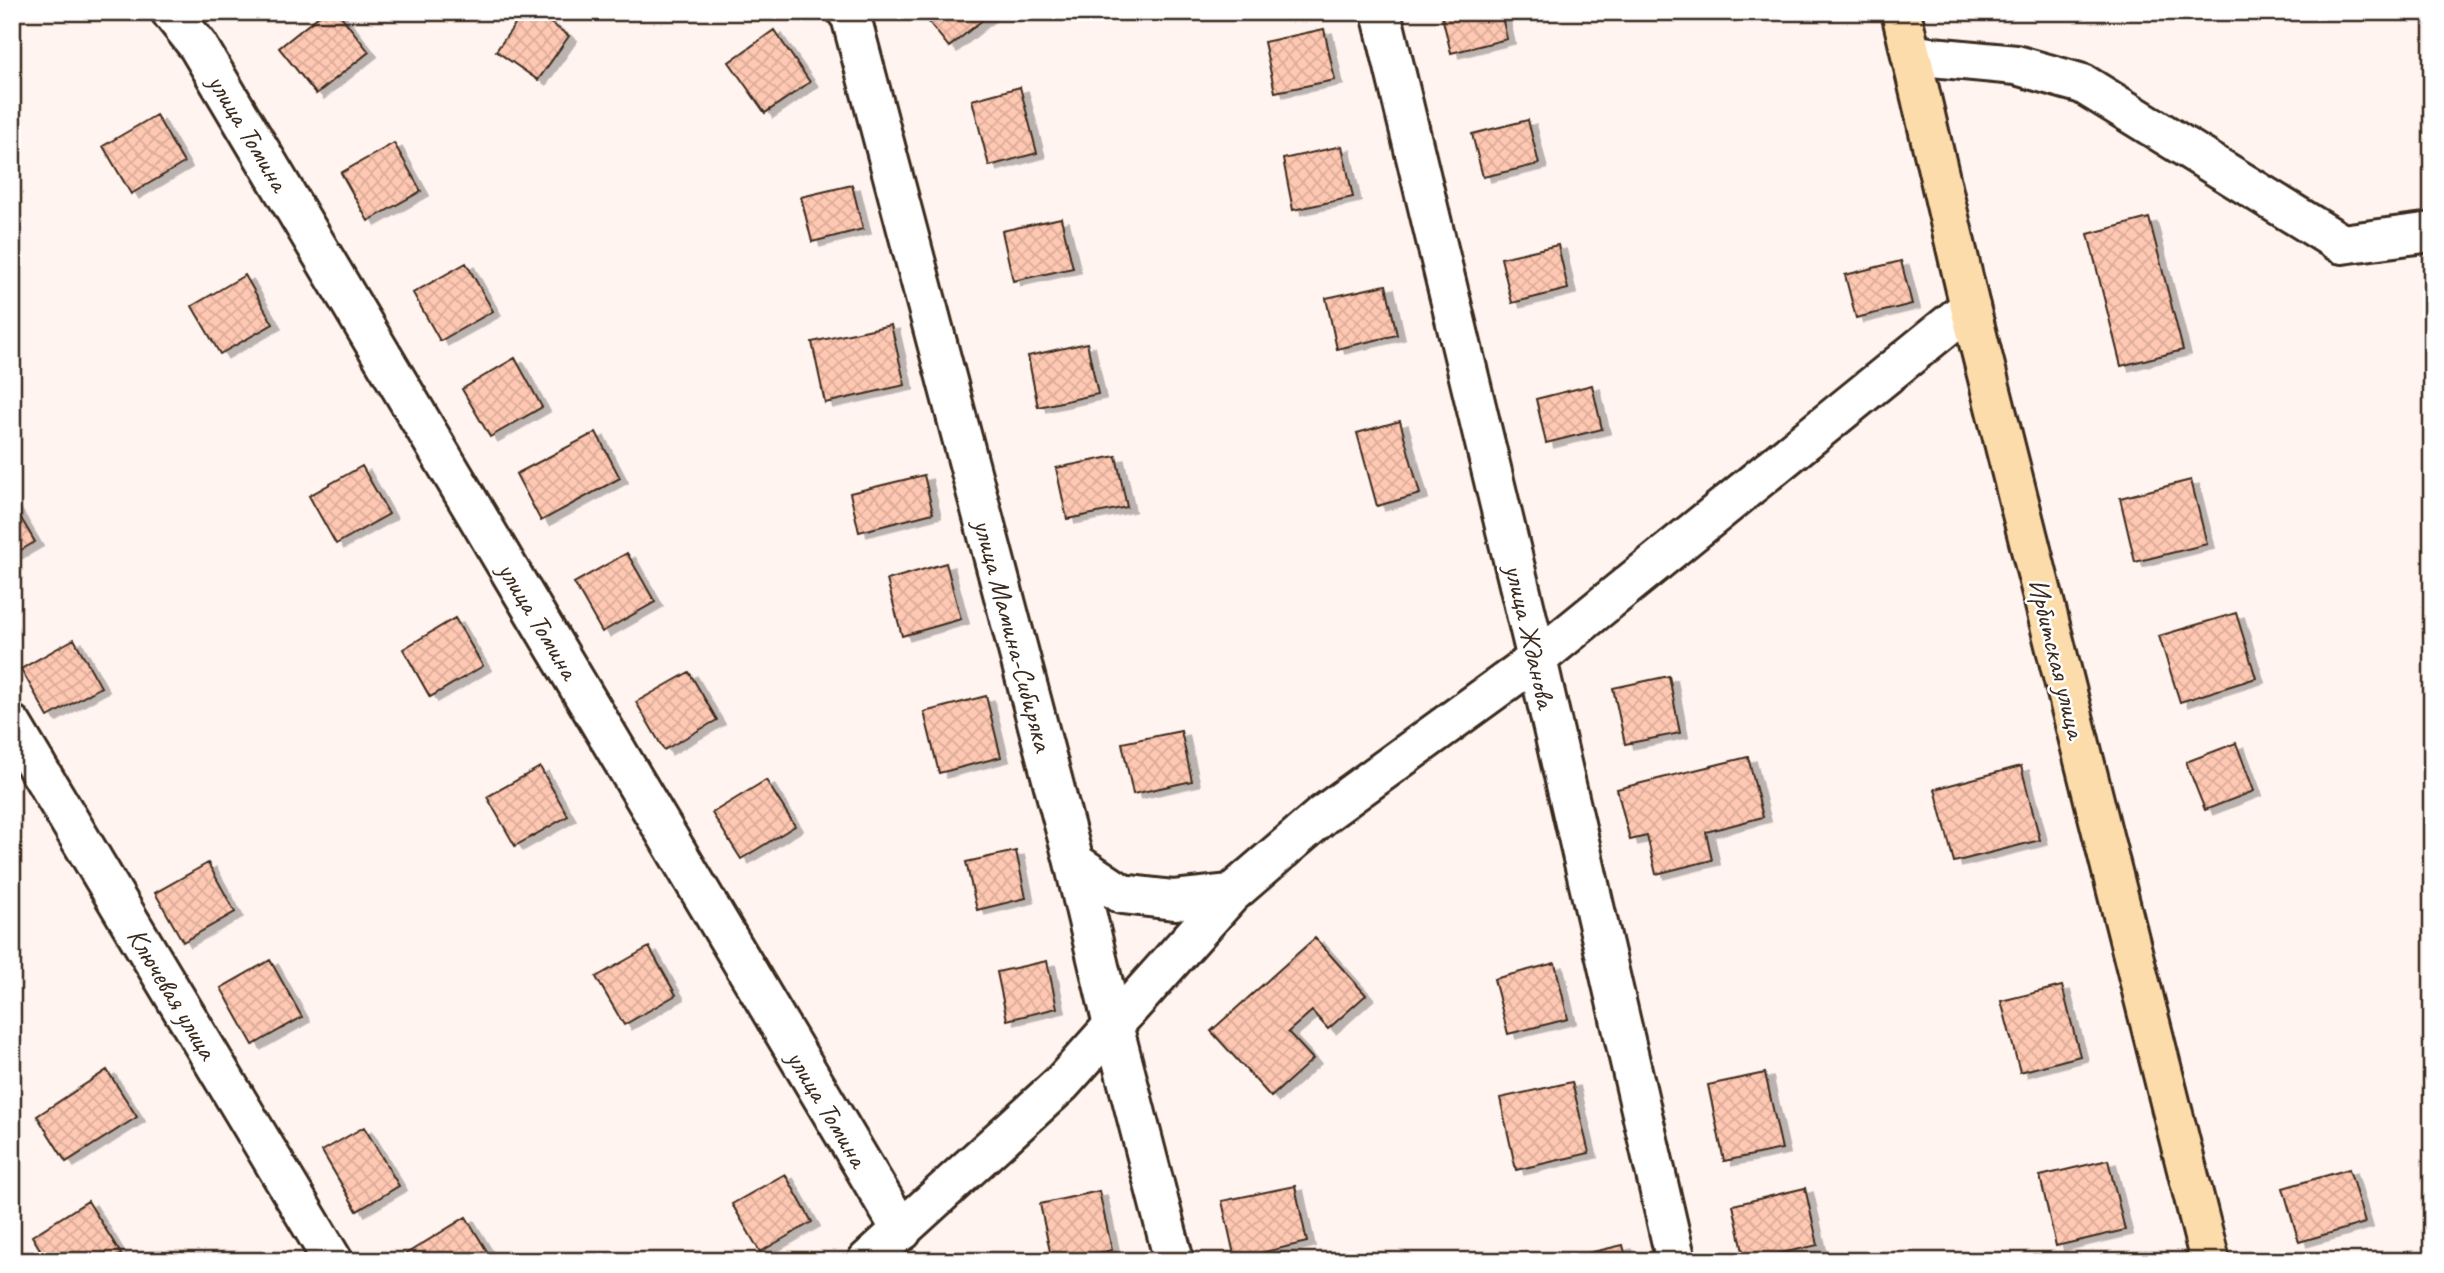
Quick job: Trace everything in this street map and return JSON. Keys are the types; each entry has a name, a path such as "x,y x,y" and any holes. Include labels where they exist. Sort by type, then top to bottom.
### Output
{"main road":[{"name":"Ирбитская улица","path":"1901,12 1970,307 2210,1261"}],"street":[{"name":"улица Томина","path":"171,12 198,46 902,1231"},
{"name":"улица Мамина-Сибиряка","path":"847,12 851,17 1074,862 1174,1261"},
{"name":"улица Жданова","path":"1381,12 1537,659 1676,1261"},
{"path":"1911,55 2016,65 2083,83 2342,244 2432,232"},
{"path":"867,1261 1061,1084 1231,894 1324,814 1537,659 1970,307"},
{"name":"Ключевая улица","path":"12,724 333,1261"},
{"path":"1074,862 1122,894 1174,900 1231,894"}],"building":[{"path":"324,12 338,12 369,52 316,94 279,48"},
{"path":"524,12 535,12 569,36 538,80 496,51"},
{"path":"921,12 988,12 990,14 949,47"},
{"path":"1441,12 1501,12 1507,39 1451,53"},
{"path":"1324,29 1335,80 1275,92 1264,42"},
{"path":"774,30 810,82 765,113 729,62"},
{"path":"1020,87 1037,153 989,166 972,100"},
{"path":"156,115 184,163 131,194 103,146"},
{"path":"1528,120 1539,164 1483,177 1472,134"},
{"path":"394,143 421,191 368,221 341,173"},
{"path":"1342,146 1353,197 1293,210 1283,159"},
{"path":"852,185 863,229 812,242 801,197"},
{"path":"1061,218 1073,268 1013,281 1002,231"},
{"path":"2149,218 2183,350 2121,366 2088,234"},
{"path":"1558,245 1568,289 1512,303 1501,258"},
{"path":"1901,261 1912,304 1856,318 1845,275"},
{"path":"466,263 493,311 440,341 413,293"},
{"path":"245,275 273,324 220,354 192,306"},
{"path":"1386,285 1397,335 1337,349 1326,298"},
{"path":"891,325 905,385 825,403 812,342"},
{"path":"1087,343 1098,394 1038,407 1028,356"},
{"path":"515,358 542,407 490,437 462,389"},
{"path":"1592,385 1602,429 1546,443 1536,399"},
{"path":"1400,421 1420,494 1377,506 1357,433"},
{"path":"596,432 620,478 541,521 516,474"},
{"path":"1116,456 1127,507 1067,519 1056,468"},
{"path":"362,466 389,514 336,544 309,496"},
{"path":"924,475 933,513 859,532 850,493"},
{"path":"2191,480 2207,544 2135,562 2120,498"},
{"path":"12,503 35,542 12,555"},
{"path":"627,553 655,602 602,632 574,583"},
{"path":"946,563 961,619 902,636 887,580"},
{"path":"2236,613 2256,678 2180,702 2159,636"},
{"path":"455,618 483,666 430,697 403,649"},
{"path":"74,639 101,687 48,717 21,669"},
{"path":"689,672 717,720 664,750 636,702"},
{"path":"1669,676 1680,733 1625,744 1613,688"},
{"path":"986,696 1001,757 939,773 924,712"},
{"path":"1181,731 1192,781 1133,794 1122,743"},
{"path":"2236,743 2254,791 2205,810 2186,762"},
{"path":"1748,757 1763,817 1706,832 1712,860 1656,874 1647,836 1630,840 1617,789"},
{"path":"2021,766 2040,840 1954,862 1935,789"},
{"path":"540,767 568,816 515,846 487,797"},
{"path":"766,780 795,826 741,859 712,813"},
{"path":"1016,851 1026,898 977,910 966,862"},
{"path":"208,863 235,912 183,942 155,893"},
{"path":"1315,938 1366,995 1328,1029 1312,1011 1288,1032 1313,1059 1271,1097 1211,1031"},
{"path":"649,947 676,995 624,1025 596,977"},
{"path":"270,960 302,1017 253,1045 221,988"},
{"path":"1047,961 1057,1008 1007,1020 997,972"},
{"path":"1555,963 1568,1019 1508,1034 1494,979"},
{"path":"2062,986 2080,1056 2020,1072 2001,1001"},
{"path":"107,1070 137,1117 66,1162 37,1116"},
{"path":"1765,1073 1782,1149 1724,1161 1708,1085"},
{"path":"1572,1082 1589,1153 1516,1170 1500,1098"},
{"path":"364,1127 399,1186 357,1211 322,1151"},
{"path":"2108,1160 2125,1230 2056,1246 2040,1176"},
{"path":"2349,1169 2365,1223 2299,1242 2283,1188"},
{"path":"785,1174 812,1222 760,1252 732,1204"},
{"path":"1295,1186 1307,1242 1235,1259 1222,1201"},
{"path":"1805,1188 1818,1245 1745,1261 1733,1205"},
{"path":"1099,1191 1112,1250 1064,1261 1052,1261 1040,1204"},
{"path":"88,1201 121,1254 111,1261 47,1261 32,1236"},
{"path":"466,1217 493,1261 396,1261 396,1260"},
{"path":"1623,1245 1627,1261 1554,1261"}]}
